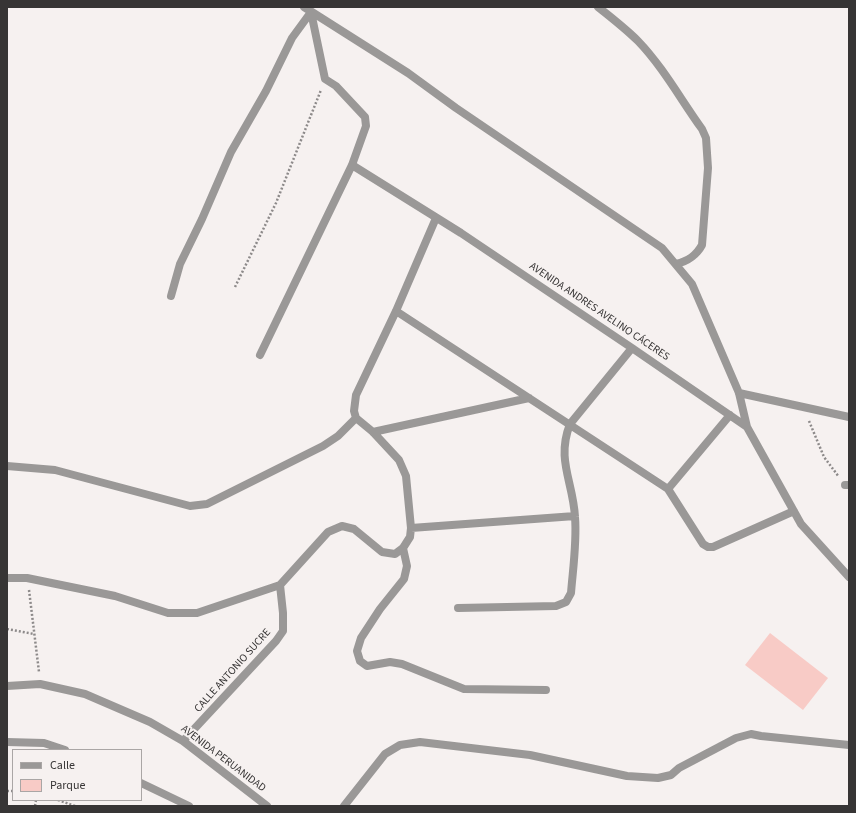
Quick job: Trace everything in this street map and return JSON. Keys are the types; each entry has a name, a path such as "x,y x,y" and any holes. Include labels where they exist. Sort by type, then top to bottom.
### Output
{"street":[{"path":"304,7 408,73 456,108 662,248 692,284 739,393 747,427 801,524 849,577"},
{"path":"598,7 622,26 653,59 668,78 706,138 708,168 702,245 699,251 692,258 676,264"},
{"path":"260,355 352,165 366,126 365,117 336,86 325,79 311,12"},
{"path":"171,296 180,264 202,219 231,152 266,91 292,38 311,12"},
{"name":"AVENIDA ANDRES AVELINO CÁCERES","path":"352,165 461,233 747,427"},
{"path":"7,578 27,578 115,596 168,613 197,613 280,585 328,532 342,526 354,529 382,552 395,554 403,548 410,537 411,528 406,476 399,460 373,432 356,418 354,410 356,395 396,311 436,218"},
{"path":"396,311 668,489 703,544 708,547 713,547 794,511"},
{"path":"458,608 556,606 566,602 571,593 575,516 571,487 564,464 563,450 566,434 570,424 632,348"},
{"path":"739,393 849,417"},
{"path":"373,432 529,398"},
{"path":"668,489 730,416"},
{"path":"7,466 56,470 190,506 199,506 207,504 324,446 338,436 356,418"},
{"path":"411,528 575,516"},
{"path":"403,548 407,566 404,579 380,609 361,638 357,651 360,660 367,666 390,662 402,664 464,689 546,690"},
{"name":"CALLE ANTONIO SUCRE","path":"183,741 276,641 283,631 280,585"},
{"name":"AVENIDA PERUANIDAD","path":"7,686 40,684 85,694 150,722 183,741 267,806"},
{"path":"344,806 386,754 400,745 420,742 530,755 627,776 658,778 670,774 736,738 751,734 849,745"},
{"path":"7,742 44,743 62,749"},
{"path":"142,783 189,806"}],"path":[{"path":"234,287 276,203 325,79"},
{"path":"803,407 824,457 847,485"},
{"path":"27,578 40,684"},
{"path":"7,629 34,634"},
{"path":"61,801 75,806"}],"green space":[{"path":"770,633 828,678 803,710 745,665"}]}
